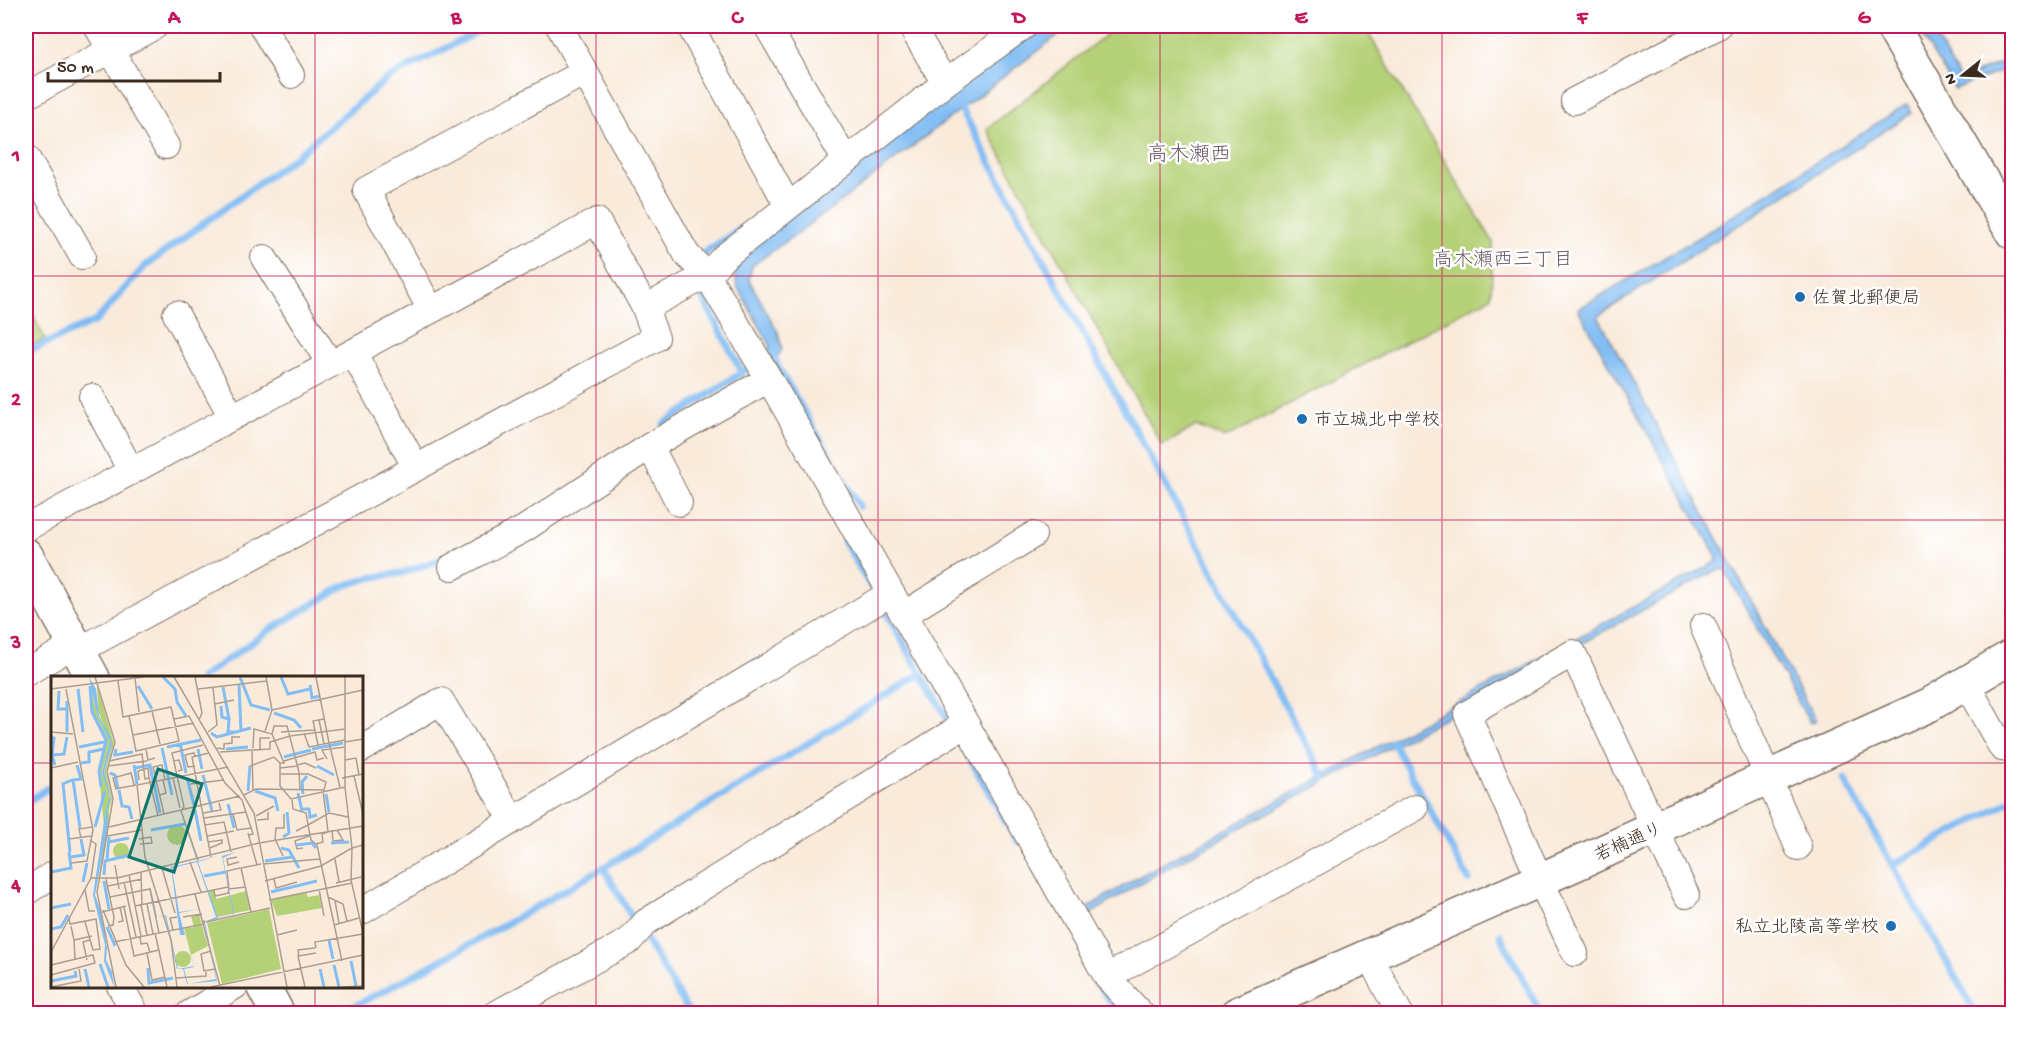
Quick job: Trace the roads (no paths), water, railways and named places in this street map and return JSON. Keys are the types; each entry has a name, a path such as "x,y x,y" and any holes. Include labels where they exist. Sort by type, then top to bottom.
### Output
{"street":[{"path":"97,26 166,146"},
{"path":"26,96 155,26"},
{"path":"262,26 291,75"},
{"path":"559,26 687,255 708,275 763,368 882,598 903,615 958,729 1075,919 1107,977 1141,1014"},
{"path":"690,26 788,206"},
{"path":"767,26 846,161"},
{"path":"911,26 945,83"},
{"path":"645,308 708,275 724,257 788,206 945,83 1023,26"},
{"path":"1574,101 1718,26"},
{"path":"1892,26 2013,232"},
{"path":"431,310 366,190 585,72"},
{"path":"26,157 82,256"},
{"path":"26,528 597,221 645,308 656,338 416,468 82,658 26,673"},
{"path":"264,258 330,364"},
{"path":"176,314 232,417"},
{"path":"353,352 416,468"},
{"path":"452,567 524,529 763,368"},
{"path":"92,397 132,471"},
{"path":"650,446 679,503"},
{"path":"903,615 1033,535"},
{"path":"26,555 82,658"},
{"path":"363,910 882,598"},
{"path":"1703,626 1798,847"},
{"path":"1575,953 1540,880 1467,714 1573,654 1686,895"},
{"name":"若楠通り","path":"1237,1014 1929,705 2013,656"},
{"path":"1966,683 2002,748"},
{"path":"363,747 441,701 513,820"},
{"path":"496,1014 629,941 646,922 958,729"},
{"path":"1107,977 1415,808"},
{"path":"26,892 51,876"},
{"path":"1369,956 1400,1014"},
{"path":"121,988 136,1014"},
{"path":"189,1014 233,988"},
{"path":"265,988 278,1014"}],"water":[{"path":"1040,26 1070,26 840,202 752,266 749,280 778,332 782,349 774,363 768,351 770,345 737,286 735,273 748,249"},
{"path":"1916,26 1929,26 1960,79 2012,59 2012,67 1955,89"},
{"path":"1907,104 1912,113 1598,316 1816,721 1810,723 1724,569 1715,571 1209,845 1081,920 1078,913 1142,875 1716,562 1717,557 1578,309 1709,231"}],"waterway":[{"path":"26,352 96,321 145,266 295,157 388,78 489,26"},
{"path":"957,101 1325,779"},
{"path":"700,256 740,229"},
{"path":"702,296 742,372"},
{"path":"773,352 779,369 859,506"},
{"path":"664,424 755,364"},
{"path":"846,534 844,541 952,726"},
{"path":"204,676 268,631 344,586 369,578 402,573 448,557"},
{"path":"339,1014 414,975 561,892 922,673"},
{"path":"957,736 1017,841"},
{"path":"1392,741 1469,880"},
{"path":"1844,779 1976,1014"},
{"path":"26,803 51,786"},
{"path":"1892,865 2012,800"},
{"path":"604,869 636,924"},
{"path":"642,933 690,1014"},
{"path":"1500,935 1541,1014"},
{"path":"1098,984 1119,1014"}],"place":[{"name":"佐賀北郵便局","path":"1800,297"},
{"name":"市立城北中学校","path":"1302,419"},
{"name":"私立北陵高等学校","path":"1891,926"}],"district":[{"name":"高木瀬西","path":"1189,153"},
{"name":"高木瀬西三丁目","path":"1503,258"}]}
